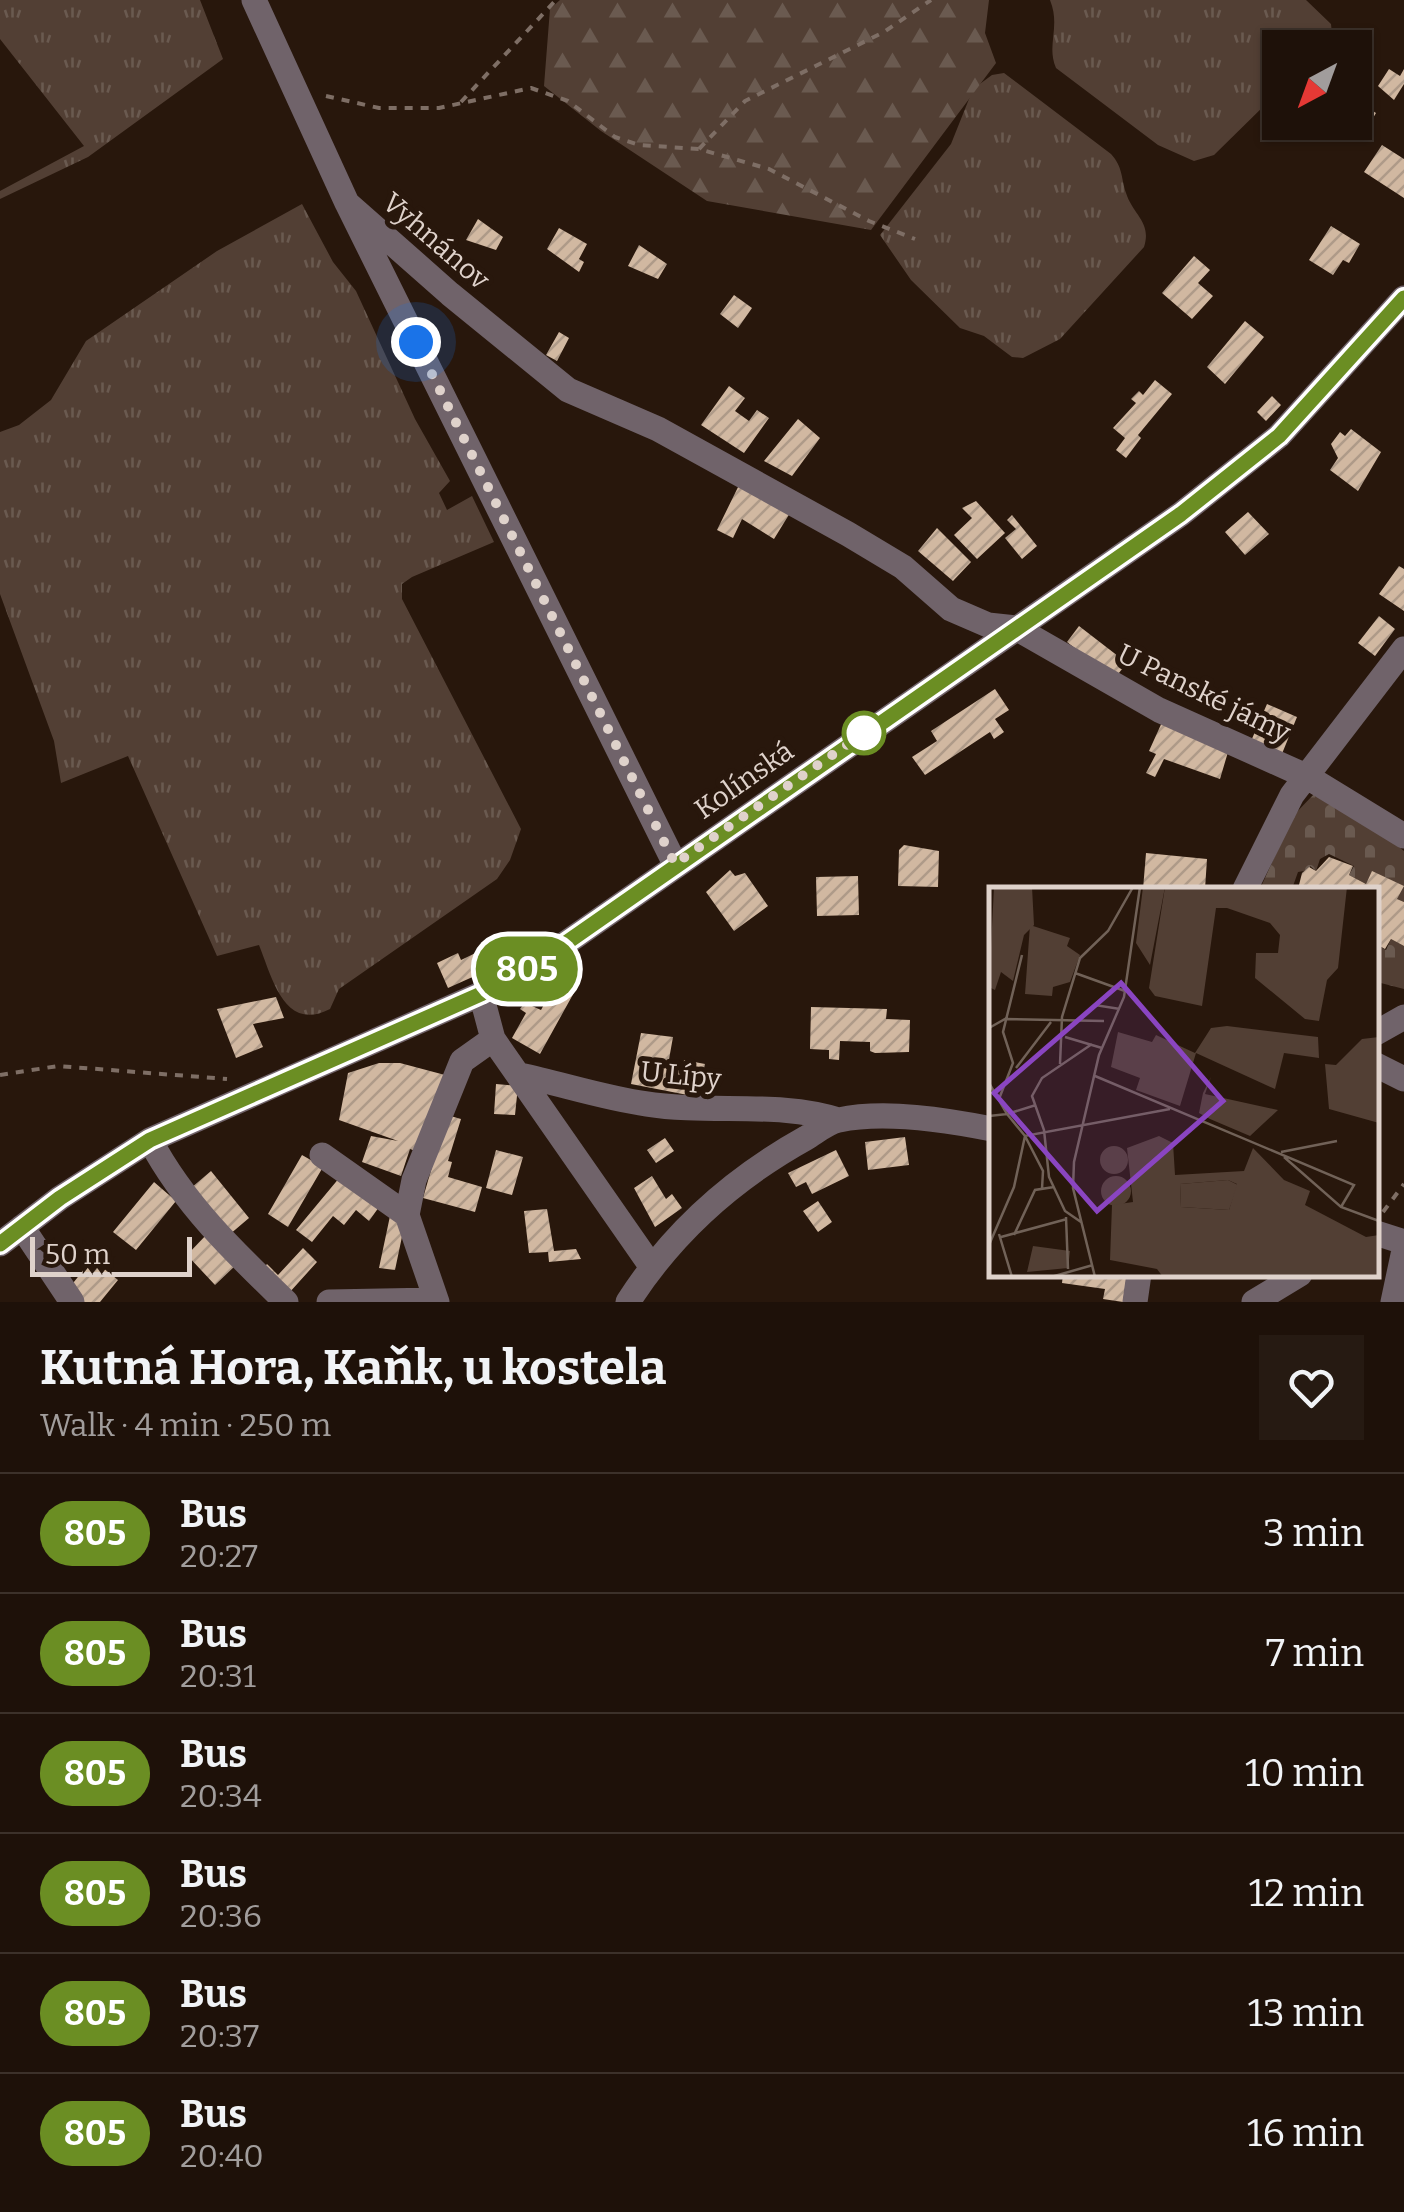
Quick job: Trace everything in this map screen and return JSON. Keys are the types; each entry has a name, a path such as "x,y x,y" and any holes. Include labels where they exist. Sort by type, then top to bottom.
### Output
{"street":[{"path":"254,0 348,203"},
{"name":"Vyhnánov","path":"348,203 450,294 568,390 658,428 848,534 903,567 951,608 988,625 1016,628"},
{"name":"Vyhnánov","path":"348,203 675,864"},
{"name":"Kolínská","path":"0,1244 150,1140 481,994 533,966 1181,514 1279,436 1382,327 1404,298"},
{"name":"U Panské jámy","path":"1016,628 1159,710 1306,776 1247,887"},
{"path":"1404,649 1306,776 1404,836"},
{"path":"481,994 492,1039 520,1074 562,1144 652,1266"},
{"path":"1379,1031 1404,1017"},
{"path":"329,1302 436,1301 406,1215 414,1180 462,1061 492,1039"},
{"path":"1379,1066 1404,1079"},
{"name":"U Lípy","path":"520,1074 647,1104 751,1112 809,1111 838,1120"},
{"path":"628,1302 652,1266 728,1190 764,1162 838,1120 936,1118 989,1128"},
{"path":"150,1140 167,1172 203,1217 286,1302"},
{"path":"322,1155 406,1215"},
{"path":"22,1227 72,1302"},
{"path":"1379,1233 1404,1242"},
{"path":"1394,1302 1404,1250"},
{"path":"1135,1302 1138,1277"},
{"path":"1254,1302 1295,1277"}],"path":[{"path":"460,103 556,0"},
{"path":"699,149 745,101 884,32 931,0"},
{"path":"292,89 379,108 460,103 531,88 568,102 614,137 639,145 699,149 769,169 868,221 915,239"},
{"path":"0,1076 58,1066 237,1080"},
{"path":"1379,1220 1404,1184"}],"green space":[{"path":"0,0 200,0 223,59 88,157 0,199 0,191 84,146 0,39"},
{"path":"560,0 989,0 985,33 996,63 871,230 707,201 601,131 544,86 550,9"},
{"path":"1050,0 1306,0 1331,24 1332,30 1262,30 1262,108 1214,155 1194,161 1158,145 1056,68 1052,51"},
{"path":"1004,73 1111,154 1120,168 1129,201 1146,231 1144,247 1060,339 1023,358 1012,357 984,336 960,328 911,280 880,235 951,144 973,89 992,75"},
{"path":"302,204 333,262 356,291 415,419 450,481 439,493 447,510 472,496 494,542 412,577 402,584 402,599 521,829 510,860 497,879 339,989 330,1009 314,1014 301,1014 282,998 259,945 217,956 128,756 61,783 54,741 0,594 0,432 19,425 51,400 86,341 217,251"},
{"path":"1315,793 1371,825 1404,851 1404,902 1397,899 1403,886 1372,872 1366,884 1349,875 1354,866 1329,854 1320,859 1316,871 1310,866 1310,870 1298,872 1295,887 1261,887 1293,816"},
{"path":"1391,939 1404,946 1404,989 1379,983 1379,946 1386,950"}],"building":[{"path":"1389,69 1400,76 1404,69 1404,84 1394,100 1378,86"},
{"path":"1382,145 1404,159 1404,198 1364,172"},
{"path":"478,219 503,237 496,250 466,240"},
{"path":"1331,226 1360,244 1349,263 1343,260 1333,275 1309,260"},
{"path":"559,228 587,244 579,259 584,262 579,272 547,249"},
{"path":"639,245 667,264 658,279 628,266"},
{"path":"1194,256 1210,270 1198,283 1213,296 1192,319 1162,293"},
{"path":"734,295 752,308 738,328 720,314"},
{"path":"1245,321 1264,337 1225,384 1207,367"},
{"path":"559,332 569,338 557,361 546,355"},
{"path":"1155,380 1172,394 1138,435 1141,438 1126,458 1116,450 1125,438 1113,428 1136,403 1131,399 1139,391 1143,395"},
{"path":"729,386 745,398 735,411 749,421 757,410 769,418 744,453 701,425"},
{"path":"1272,396 1281,405 1266,421 1257,412"},
{"path":"798,419 820,438 792,476 764,461"},
{"path":"1351,429 1381,452 1358,491 1330,470 1338,458 1331,444 1340,432 1345,436"},
{"path":"741,481 790,513 774,539 742,519 733,538 717,530"},
{"path":"976,501 1005,533 977,559 954,535 972,518 962,508"},
{"path":"1248,512 1269,534 1245,555 1225,532"},
{"path":"1012,515 1037,546 1022,559 1005,538 1016,529 1007,520"},
{"path":"937,528 971,562 953,581 918,551"},
{"path":"1399,566 1404,569 1404,611 1379,594"},
{"path":"1379,616 1395,629 1375,656 1358,643"},
{"path":"1079,626 1127,663 1114,679 1067,642"},
{"path":"995,689 1009,710 995,719 1004,732 994,739 990,732 925,775 912,757 937,741 931,731"},
{"path":"1267,704 1297,717 1279,761 1248,748"},
{"path":"1163,720 1228,752 1220,779 1164,759 1155,777 1146,773 1156,754 1149,751"},
{"path":"904,845 939,851 938,887 898,886 899,850"},
{"path":"1146,853 1207,859 1205,887 1143,887"},
{"path":"1329,857 1353,866 1349,875 1366,884 1372,871 1404,886 1397,899 1404,902 1404,946 1391,939 1385,949 1379,946 1379,887 1298,887 1302,873 1309,867 1316,871"},
{"path":"730,870 735,876 745,873 768,906 734,931 706,892"},
{"path":"858,876 859,915 817,916 816,877"},
{"path":"488,947 497,966 448,988 437,963 458,953 461,960"},
{"path":"558,979 576,989 540,1054 512,1038 526,1013 520,1009 530,996 536,999 532,1006 541,1010"},
{"path":"276,997 284,1018 253,1024 263,1047 236,1058 217,1009"},
{"path":"811,1007 887,1009 886,1019 910,1020 909,1052 875,1053 870,1051 870,1042 840,1041 839,1060 829,1059 829,1050 810,1049"},
{"path":"641,1033 673,1037 668,1065 683,1068 684,1060 705,1064 698,1097 631,1084"},
{"path":"379,1063 400,1063 445,1075 416,1151 410,1149 401,1176 362,1162 371,1136 398,1141 339,1120 348,1073"},
{"path":"496,1084 518,1086 515,1115 494,1114"},
{"path":"447,1115 461,1119 448,1161 452,1162 448,1177 482,1187 475,1212 423,1198"},
{"path":"905,1137 909,1165 868,1170 865,1142"},
{"path":"665,1138 674,1151 656,1163 647,1150"},
{"path":"496,1150 523,1157 512,1195 486,1188"},
{"path":"836,1150 849,1176 812,1194 806,1182 796,1187 788,1173"},
{"path":"302,1155 323,1167 288,1227 268,1214"},
{"path":"211,1171 249,1218 229,1235 191,1188"},
{"path":"652,1176 666,1199 672,1194 682,1208 655,1227 634,1188"},
{"path":"340,1177 379,1207 369,1221 356,1210 344,1225 333,1216 312,1242 296,1230"},
{"path":"154,1182 176,1201 136,1250 113,1232"},
{"path":"818,1201 832,1222 818,1232 803,1211"},
{"path":"547,1209 554,1251 576,1249 581,1259 549,1262 548,1252 529,1253 524,1211"},
{"path":"390,1216 404,1227 395,1270 379,1268"},
{"path":"206,1235 236,1265 215,1285 187,1255"},
{"path":"303,1248 317,1262 289,1293 263,1268 267,1264 278,1275"},
{"path":"92,1259 118,1280 100,1302 82,1302 70,1287"},
{"path":"1063,1277 1127,1277 1123,1302 1103,1299 1105,1289 1062,1283"}],"bus line":[{"name":"805","path":"0,1244 60,1198 150,1140 481,994 533,966 1181,514 1279,436 1382,327 1404,298"}],"route":[{"path":"416,342 675,864 864,733"}]}
